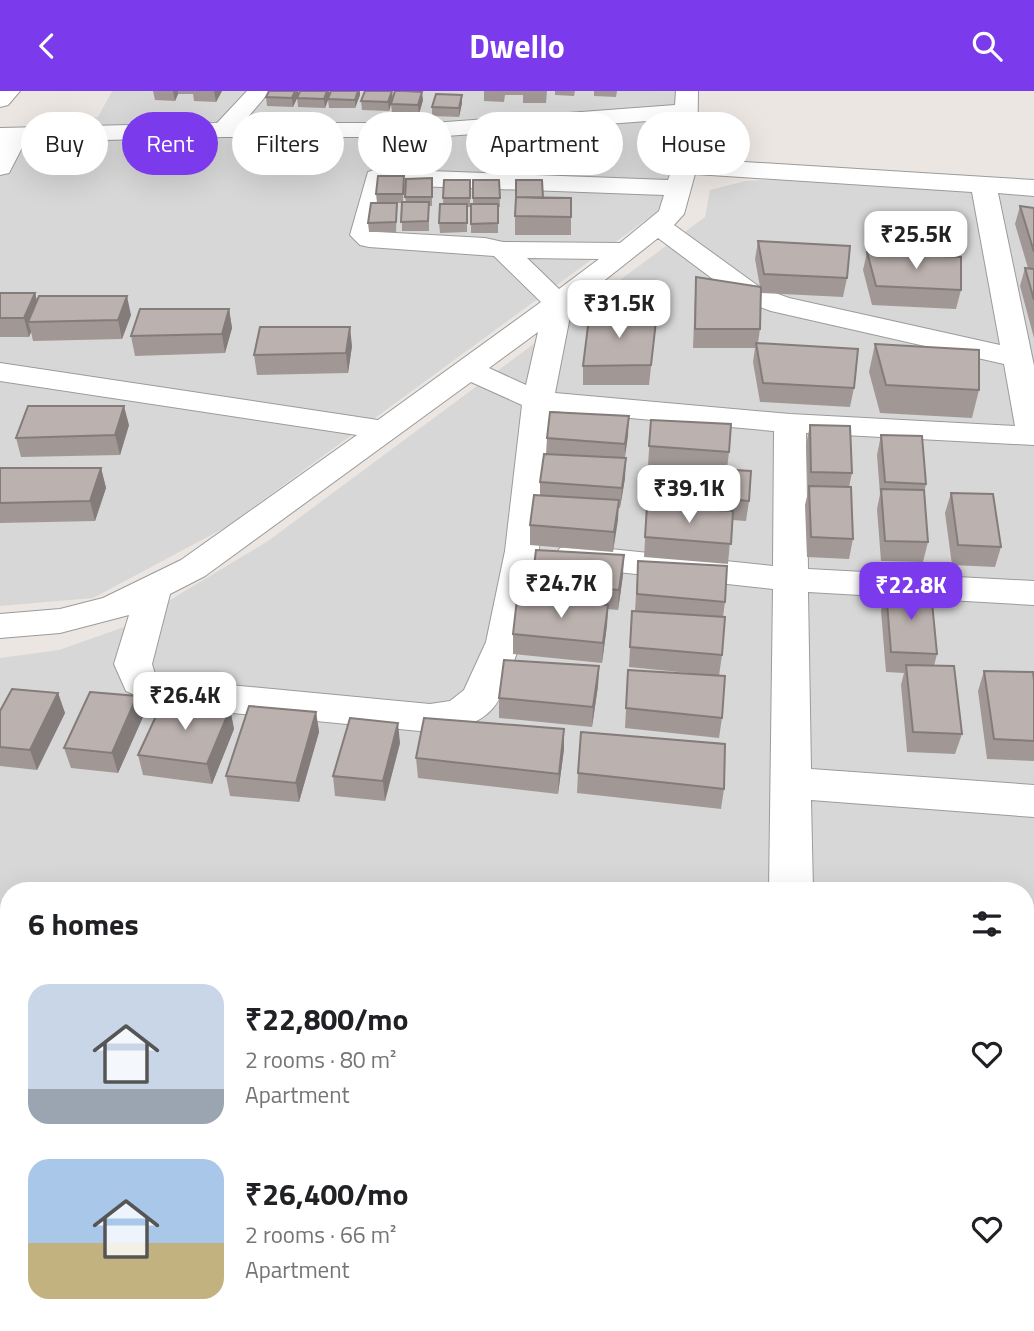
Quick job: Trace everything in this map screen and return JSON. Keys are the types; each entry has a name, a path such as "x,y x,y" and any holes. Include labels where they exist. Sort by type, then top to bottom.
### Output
{"street":[{"path":"0,100 9,91"},
{"path":"224,130 259,91"},
{"path":"0,168 8,135 224,130 433,130 686,101 682,177 671,214 627,251 468,370 193,568 114,607 60,621 0,626"},
{"path":"627,251 503,250 485,246 369,239 363,235 376,177 682,177 984,184 1034,188"},
{"path":"468,370 538,401 790,423 1034,436 984,184"},
{"path":"657,225 751,294 781,305 1018,358"},
{"path":"503,250 558,303"},
{"path":"155,588 133,664 139,682 160,692 430,718 461,713 480,698 504,642 522,551 538,401 558,303"},
{"path":"0,372 384,431"},
{"path":"790,423 791,882"},
{"path":"522,551 792,580 1034,593"},
{"path":"790,783 1034,801"}],"shaded area":[{"path":"112,91 678,91 678,112 637,112 637,175 670,175 662,208 226,527 93,598 0,606 0,171 21,140 21,175 108,175 108,112 101,112"},
{"path":"784,179 1034,194 1034,882 0,882 0,658 59,650 127,626 268,541 705,217 710,190 745,181"}],"building":[{"path":"269,91 295,91 292,98 266,97"},
{"path":"300,91 327,91 324,99 297,98"},
{"path":"331,91 358,91 355,100 328,99"},
{"path":"365,91 392,91 388,102 361,101"},
{"path":"395,91 422,92 418,105 391,104"},
{"path":"436,94 462,95 459,108 432,107"},
{"path":"378,176 404,176 403,194 376,194"},
{"path":"432,178 432,197 405,197 406,179"},
{"path":"444,180 470,180 470,198 443,198"},
{"path":"473,180 499,180 500,198 473,198"},
{"path":"516,180 542,180 543,198 516,197"},
{"path":"516,197 571,198 571,217 515,216"},
{"path":"402,202 429,202 428,221 401,222"},
{"path":"371,203 397,203 396,222 368,223"},
{"path":"440,204 467,204 467,223 439,223"},
{"path":"471,204 498,204 498,223 471,224"},
{"path":"1020,206 1034,208 1034,252"},
{"path":"758,241 850,246 847,278 764,274"},
{"path":"867,252 961,257 961,290 876,286"},
{"path":"1025,268 1034,269 1034,300"},
{"path":"696,277 761,287 760,329 695,329"},
{"path":"0,293 35,293 24,318 0,318"},
{"path":"39,296 127,296 118,320 28,322"},
{"path":"140,309 229,309 222,334 131,336"},
{"path":"590,310 656,321 651,365 583,366"},
{"path":"260,327 350,327 346,353 254,355"},
{"path":"756,343 858,349 854,388 763,383"},
{"path":"875,344 979,350 979,390 886,385"},
{"path":"28,406 124,406 115,435 16,438"},
{"path":"550,412 629,416 625,444 547,438"},
{"path":"651,420 731,424 729,452 649,446"},
{"path":"810,425 850,426 852,473 811,472"},
{"path":"881,435 922,436 926,484 885,482"},
{"path":"544,454 626,458 622,488 540,482"},
{"path":"668,466 751,471 749,501 667,494"},
{"path":"0,468 101,468 90,501 0,503"},
{"path":"809,486 851,487 853,539 811,537"},
{"path":"881,489 924,490 928,542 885,541"},
{"path":"951,493 993,494 1001,547 958,545"},
{"path":"534,495 619,500 614,532 530,525"},
{"path":"647,506 733,511 731,544 645,537"},
{"path":"536,550 624,555 619,590 532,582"},
{"path":"638,561 727,566 725,602 637,594"},
{"path":"886,591 931,592 937,654 891,652"},
{"path":"517,599 608,605 603,643 513,634"},
{"path":"632,611 725,617 722,655 630,647"},
{"path":"504,660 599,666 593,707 499,698"},
{"path":"906,665 954,666 962,734 913,732"},
{"path":"628,670 725,676 722,718 626,708"},
{"path":"984,671 1033,672 1034,741 994,739"},
{"path":"12,689 58,693 30,750 0,747 0,711"},
{"path":"90,692 137,696 112,753 64,748"},
{"path":"163,701 230,709 207,764 138,755"},
{"path":"249,706 316,712 296,783 226,776"},
{"path":"350,718 398,723 383,781 333,776"},
{"path":"424,718 564,729 559,774 416,758"},
{"path":"581,732 725,744 724,789 578,773"}]}
